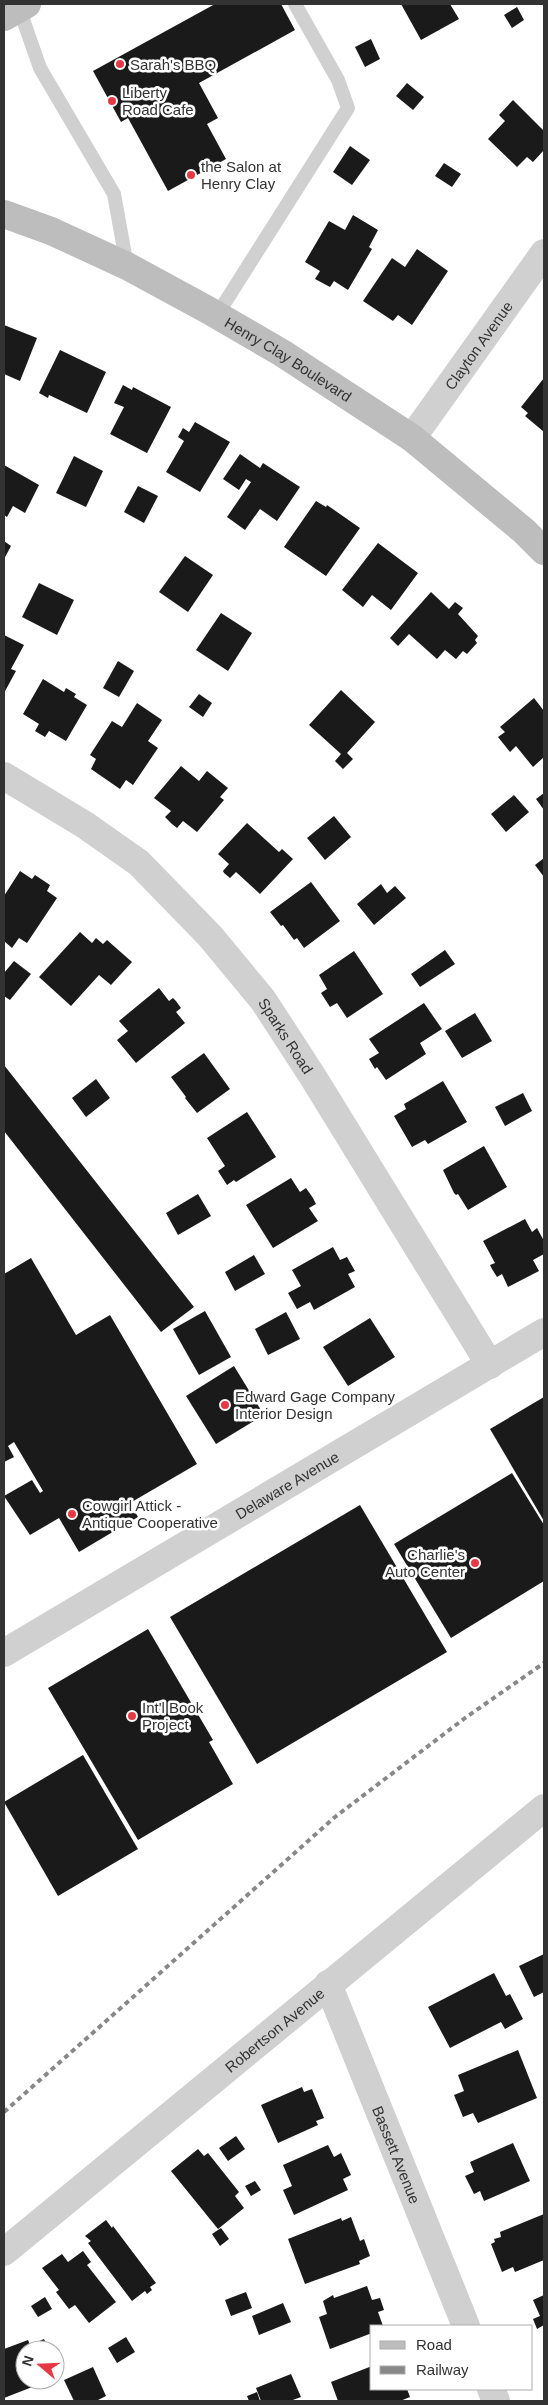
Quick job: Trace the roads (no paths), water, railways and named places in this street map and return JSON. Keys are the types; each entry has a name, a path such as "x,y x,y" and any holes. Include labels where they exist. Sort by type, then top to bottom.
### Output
{"street":[{"name":"Henry Clay Boulevard","path":"4,214 51,231 127,266 282,353 412,438 524,531 544,551"},
{"name":"Clayton Avenue","path":"412,438 544,253"},
{"name":"Sparks Road","path":"4,776 85,825 139,863 175,897 216,943 263,1000 313,1077 490,1365"},
{"name":"Delaware Avenue","path":"4,1653 544,1332"},
{"name":"Robertson Avenue","path":"4,2252 544,1808"},
{"name":"Bassett Avenue","path":"328,1984 466,2325"}],"lane":[{"path":"217,315 348,108 338,80 294,4"},
{"path":"17,10 40,68 114,194 127,266"}],"railway":[{"path":"4,2112 335,1817 465,1718 544,1663"}],"place":[{"name":"Sarah's BBQ","path":"120,64"},
{"name":"Liberty Road Cafe","path":"112,101"},
{"name":"the Salon at Henry Clay","path":"191,175"},
{"name":"Edward Gage Company Interior Design","path":"225,1405"},
{"name":"Cowgirl Attick - Antique Cooperative","path":"72,1514"},
{"name":"Charlie's Auto Center","path":"475,1563"},
{"name":"Int'l Book Project","path":"132,1716"}]}
